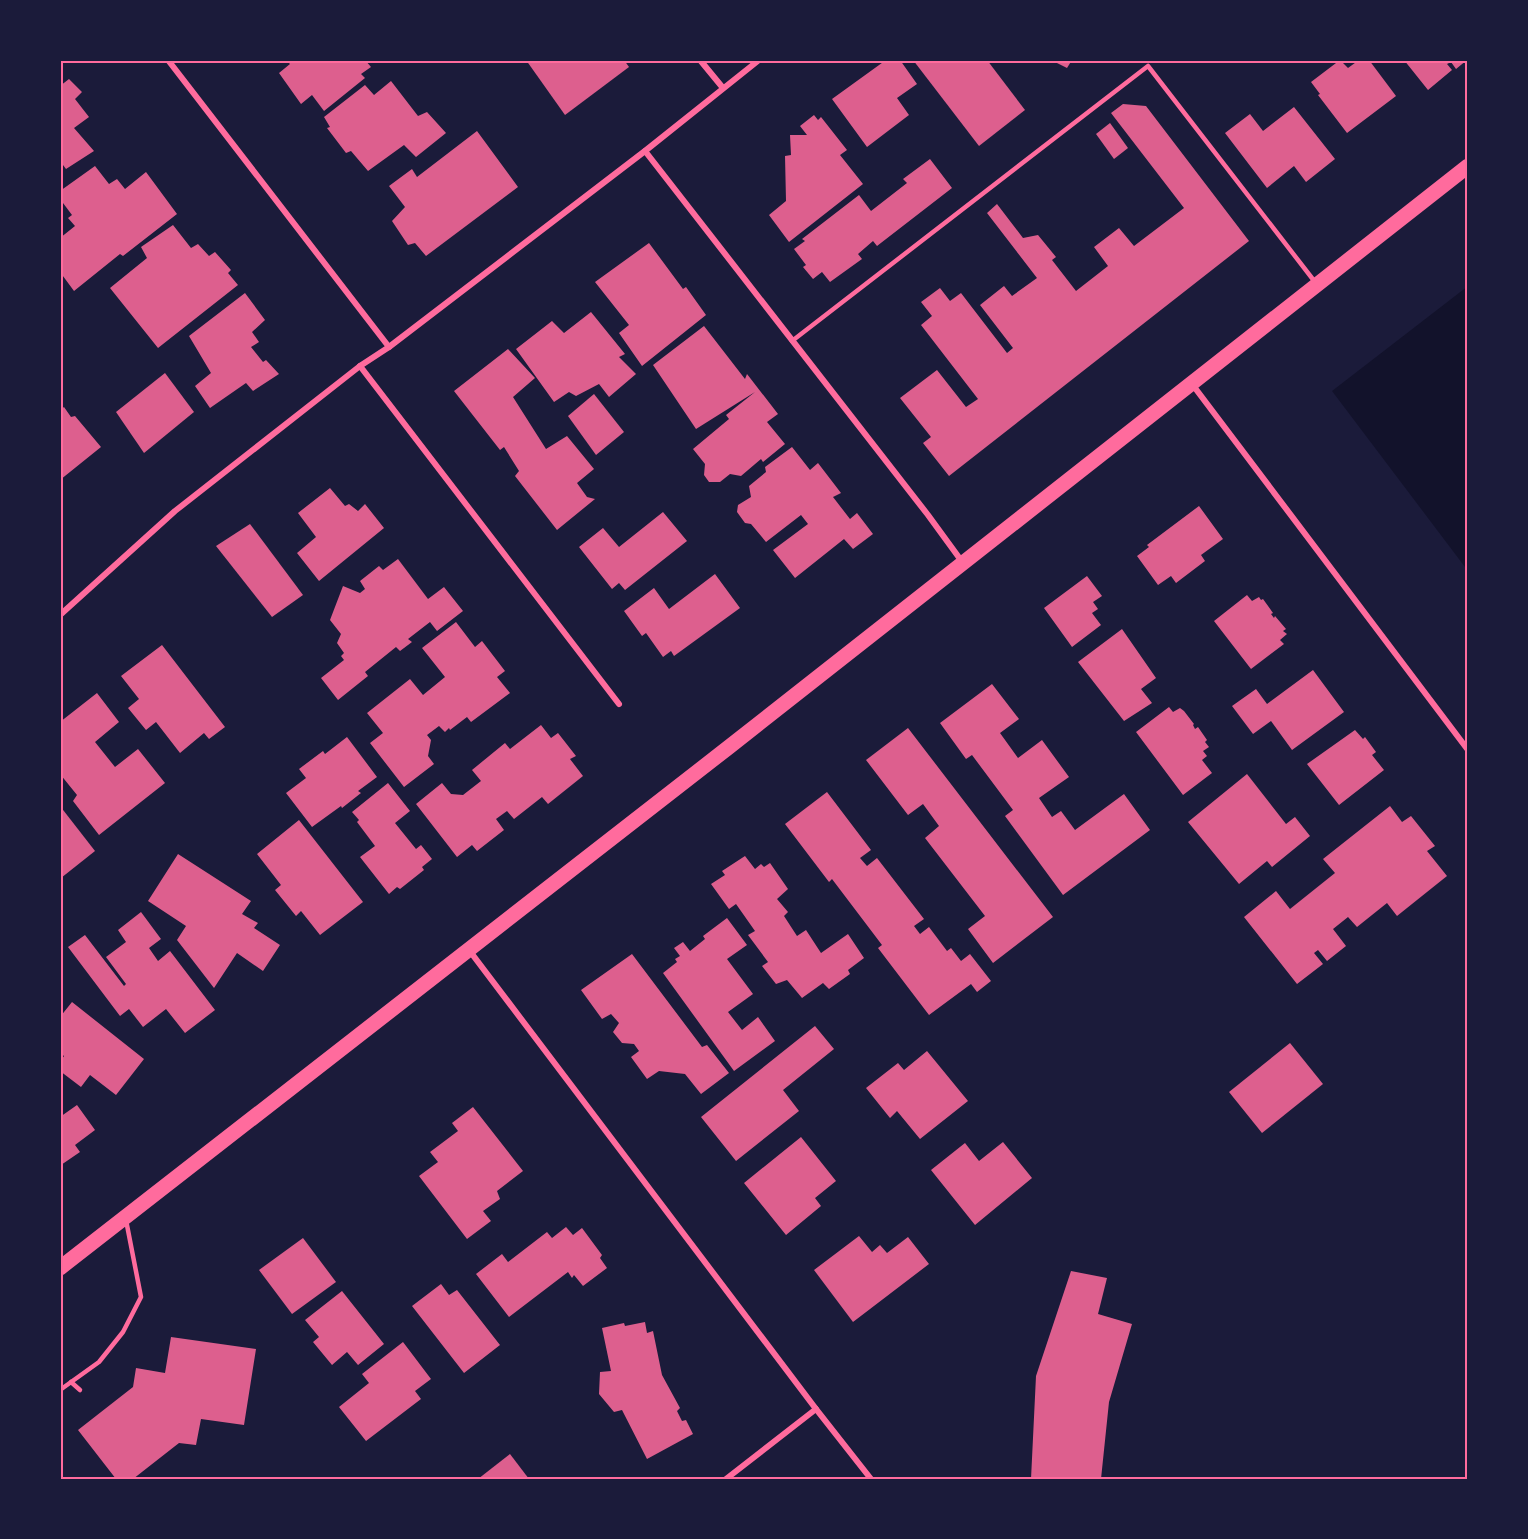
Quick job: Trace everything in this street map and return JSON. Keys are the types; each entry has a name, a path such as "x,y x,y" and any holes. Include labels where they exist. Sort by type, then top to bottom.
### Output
{"main road":[{"path":"60,1268 1468,166"}],"street":[{"path":"168,60 388,347"},
{"path":"700,60 723,88"},
{"path":"60,615 175,511 360,366 645,151 759,60"},
{"path":"645,151 963,563"},
{"path":"360,366 619,704"},
{"path":"1192,384 1468,750"},
{"path":"469,950 871,1479"},
{"path":"726,1479 816,1409"}],"lane":[{"path":"792,341 1148,66 1316,284"},
{"path":"60,1390 99,1362 123,1332 141,1298 126,1217"},
{"path":"71,1382 80,1390"}],"shaded area":[{"path":"1468,286 1468,571 1332,391"}],"building":[{"path":"286,60 365,60 371,67 361,74 365,78 324,111 312,95 301,104 279,73 290,64"},
{"path":"526,60 624,60 629,67 565,115"},
{"path":"886,60 900,60 917,84 897,98 909,115 867,147 832,99"},
{"path":"913,60 987,60 1025,110 979,146"},
{"path":"1051,60 1072,60 1067,68"},
{"path":"1340,60 1348,68 1359,60 1363,63 1369,60 1396,96 1347,133 1311,82"},
{"path":"1404,60 1467,60 1456,69 1451,62 1447,64 1452,70 1428,90"},
{"path":"69,79 82,92 75,99 89,117 74,128 94,151 66,169 60,161 60,86"},
{"path":"391,81 418,116 427,112 446,133 416,157 404,145 368,171 351,151 346,153 327,128 330,127 324,117 365,85 374,95"},
{"path":"1123,104 1146,106 1249,241 949,476 923,443 931,437 900,398 937,370 966,407 978,399 921,325 932,316 921,302 940,288 950,301 961,293 1007,353 1013,348 980,305 1004,286 1012,296 1037,278 987,213 997,204 1023,238 1038,235 1056,257 1052,260 1076,291 1108,266 1094,247 1119,228 1134,246 1184,208 1111,113"},
{"path":"1294,107 1335,159 1306,182 1294,166 1267,188 1225,133 1250,114 1263,131"},
{"path":"814,115 818,120 821,117 847,150 840,155 863,184 789,242 769,215 786,201 785,156 791,155 790,135 807,135 800,126"},
{"path":"1110,123 1128,148 1114,159 1096,134"},
{"path":"477,131 518,187 426,256 415,243 408,245 392,221 405,207 389,186 412,169 417,177"},
{"path":"930,159 952,188 877,246 873,241 858,254 862,259 830,282 822,272 813,279 803,267 806,265 794,249 805,241 802,239 859,195 871,211 907,183 903,179"},
{"path":"95,166 109,184 117,179 125,189 146,172 177,214 123,256 120,254 74,291 60,272 60,238 75,226 68,218 72,215 60,199 60,191"},
{"path":"173,225 191,248 198,244 209,256 215,252 231,270 228,273 238,285 158,348 110,288 147,258 141,247"},
{"path":"649,243 683,289 686,287 706,315 642,366 619,333 629,325 595,282"},
{"path":"245,293 265,320 252,332 259,342 251,347 263,362 266,360 279,374 253,391 246,383 210,408 195,386 211,373 189,336"},
{"path":"591,312 625,354 619,357 636,374 609,397 599,384 576,396 569,392 554,402 516,349 552,321 564,333"},
{"path":"704,326 745,379 747,374 778,414 767,422 785,444 763,462 761,459 741,476 730,474 720,482 709,482 704,475 705,464 693,449 729,419 726,415 755,392 696,429 653,365"},
{"path":"508,349 535,378 513,397 546,449 567,436 594,469 577,483 587,497 595,499 557,530 515,476 519,471 504,447 500,450 454,391"},
{"path":"165,373 194,412 144,453 116,412"},
{"path":"594,394 624,432 596,455 568,416"},
{"path":"64,407 71,417 75,416 101,447 60,480 60,410"},
{"path":"792,447 810,470 818,463 841,493 833,497 850,519 857,513 873,534 853,549 844,539 795,578 773,550 808,524 801,515 766,542 751,524 745,523 737,512 738,505 751,497 749,486 766,472 765,467"},
{"path":"330,488 345,506 349,504 358,511 365,504 384,528 319,581 297,553 316,537 298,513"},
{"path":"1199,506 1223,539 1201,555 1205,561 1176,583 1171,576 1158,585 1137,556 1149,547 1147,545"},
{"path":"663,512 687,541 625,590 619,583 612,589 579,547 603,528 619,547"},
{"path":"250,524 303,595 272,617 216,546"},
{"path":"398,559 428,599 444,587 463,611 437,631 430,622 408,639 412,642 400,651 396,647 365,672 368,676 338,700 321,678 344,660 341,656 344,653 337,643 341,634 330,620 343,586 360,593 365,589 360,581 379,566 383,570"},
{"path":"715,574 740,608 674,656 671,651 663,657 646,633 642,636 624,611 654,588 669,609"},
{"path":"1087,576 1102,596 1093,602 1098,609 1092,613 1101,625 1072,647 1044,608"},
{"path":"1247,595 1252,601 1259,597 1263,599 1274,618 1275,616 1286,629 1283,631 1287,634 1280,640 1284,644 1251,669 1214,621"},
{"path":"456,622 475,647 482,641 505,671 497,677 510,693 471,722 467,717 450,730 449,728 445,732 439,726 427,735 431,740 428,756 434,764 404,787 370,743 383,733 367,713 410,679 423,695 445,677 422,648"},
{"path":"1122,629 1156,678 1141,689 1152,703 1124,721 1078,662"},
{"path":"162,645 225,727 209,739 204,733 180,753 156,722 146,730 128,708 139,699 121,676"},
{"path":"1313,670 1344,712 1292,750 1271,721 1253,734 1232,706 1256,689 1267,704"},
{"path":"992,684 1019,719 1000,733 1018,758 1042,740 1069,777 1039,798 1052,817 1061,811 1075,830 1124,794 1150,830 1063,895 1005,816 1013,810 972,755 966,759 940,723"},
{"path":"97,693 119,722 95,742 115,767 138,749 165,783 99,835 73,801 77,795 60,774 60,722"},
{"path":"1169,707 1173,712 1180,708 1184,711 1195,729 1198,727 1209,747 1203,751 1207,756 1202,760 1212,773 1183,795 1136,732"},
{"path":"541,725 551,738 558,733 576,756 570,759 583,776 548,804 542,797 514,819 507,811 496,819 504,830 477,851 472,845 457,857 416,804 442,783 451,794 463,795 481,781 472,770 505,743 510,749"},
{"path":"908,728 1053,917 993,963 968,929 985,916 925,838 939,826 923,804 908,815 866,760"},
{"path":"1355,730 1363,739 1365,737 1376,752 1372,755 1384,770 1339,805 1307,764"},
{"path":"347,737 377,777 358,791 361,793 342,808 341,806 312,827 286,793 306,778 299,769 323,751 325,754"},
{"path":"1247,774 1286,824 1295,817 1310,836 1272,867 1267,861 1239,884 1188,822"},
{"path":"388,783 410,811 395,823 416,849 421,845 432,859 422,867 424,870 400,889 397,887 389,894 360,857 375,846 352,812"},
{"path":"827,792 871,850 860,858 867,866 877,858 924,919 914,926 920,934 929,927 947,951 951,948 961,961 970,954 991,981 977,992 971,984 929,1015 878,948 882,945 832,879 829,882 785,824"},
{"path":"60,806 95,851 61,878 60,877"},
{"path":"1390,806 1402,822 1411,816 1435,846 1427,851 1447,876 1397,916 1387,903 1357,927 1348,917 1333,929 1346,946 1327,961 1318,950 1314,953 1323,964 1297,984 1244,917 1276,891 1290,909 1335,873 1323,859"},
{"path":"299,820 363,902 320,935 301,911 296,916 275,890 281,885 257,854"},
{"path":"178,854 251,901 242,914 258,923 254,928 280,945 263,971 237,953 214,988 177,940 186,926 148,901"},
{"path":"745,856 755,869 761,864 764,867 770,863 788,889 777,899 788,912 784,916 797,936 806,930 821,953 848,934 864,958 848,970 850,974 829,989 823,983 802,998 787,980 776,984 762,966 768,962 748,935 755,931 736,904 729,909 711,884 725,875 722,871"},
{"path":"141,912 161,939 149,948 158,961 170,951 215,1010 185,1033 166,1009 143,1027 129,1009 120,1016 68,947 85,935 124,986 126,984 106,957 126,942 118,930"},
{"path":"727,918 747,945 727,959 753,994 728,1012 742,1030 758,1017 775,1041 734,1071 663,973 677,962 675,959 680,956 674,948 683,942 690,951 705,939 703,936"},
{"path":"632,954 702,1047 707,1045 729,1073 701,1094 685,1074 659,1071 647,1079 631,1057 639,1051 634,1044 622,1043 613,1032 619,1023 611,1014 602,1019 581,990"},
{"path":"72,1002 144,1059 116,1095 90,1075 81,1087 60,1071 60,1062 64,1056 60,1053 60,1017"},
{"path":"815,1026 834,1049 783,1090 799,1111 736,1161 701,1117"},
{"path":"1290,1043 1323,1084 1262,1133 1229,1092"},
{"path":"927,1051 968,1101 920,1139 897,1111 890,1118 866,1088 898,1063 904,1070"},
{"path":"77,1105 95,1130 75,1145 80,1152 61,1165 60,1117"},
{"path":"473,1107 523,1171 497,1191 500,1199 483,1211 491,1221 467,1239 419,1176 438,1162 430,1152 458,1131 452,1123"},
{"path":"801,1137 836,1181 815,1198 821,1206 786,1235 744,1183"},
{"path":"1003,1142 1032,1178 975,1225 931,1170 965,1143 979,1161"},
{"path":"566,1227 573,1235 582,1228 602,1255 600,1258 607,1268 583,1286 574,1275 572,1278 568,1272 509,1317 476,1274 502,1254 508,1262 547,1232 552,1238"},
{"path":"859,1236 872,1252 880,1245 887,1253 908,1237 929,1264 853,1322 814,1270"},
{"path":"303,1238 336,1282 292,1314 259,1270"},
{"path":"1071,1271 1107,1278 1098,1314 1132,1324 1109,1402 1101,1479 1031,1479 1036,1376"},
{"path":"441,1284 449,1295 457,1290 500,1345 464,1373 412,1306"},
{"path":"342,1291 384,1344 358,1365 347,1352 332,1365 313,1342 319,1337 305,1320"},
{"path":"645,1322 647,1333 653,1331 662,1375 680,1408 677,1411 682,1421 686,1420 693,1434 647,1459 622,1410 614,1412 599,1394 600,1372 611,1371 602,1328 624,1323 625,1326"},
{"path":"171,1337 256,1349 244,1425 201,1419 196,1445 179,1443 133,1479 116,1479 78,1430 133,1387 136,1368 165,1373"},
{"path":"403,1342 431,1379 415,1391 421,1399 366,1441 339,1407 369,1383 362,1374"},
{"path":"510,1454 529,1479 478,1479"}]}
